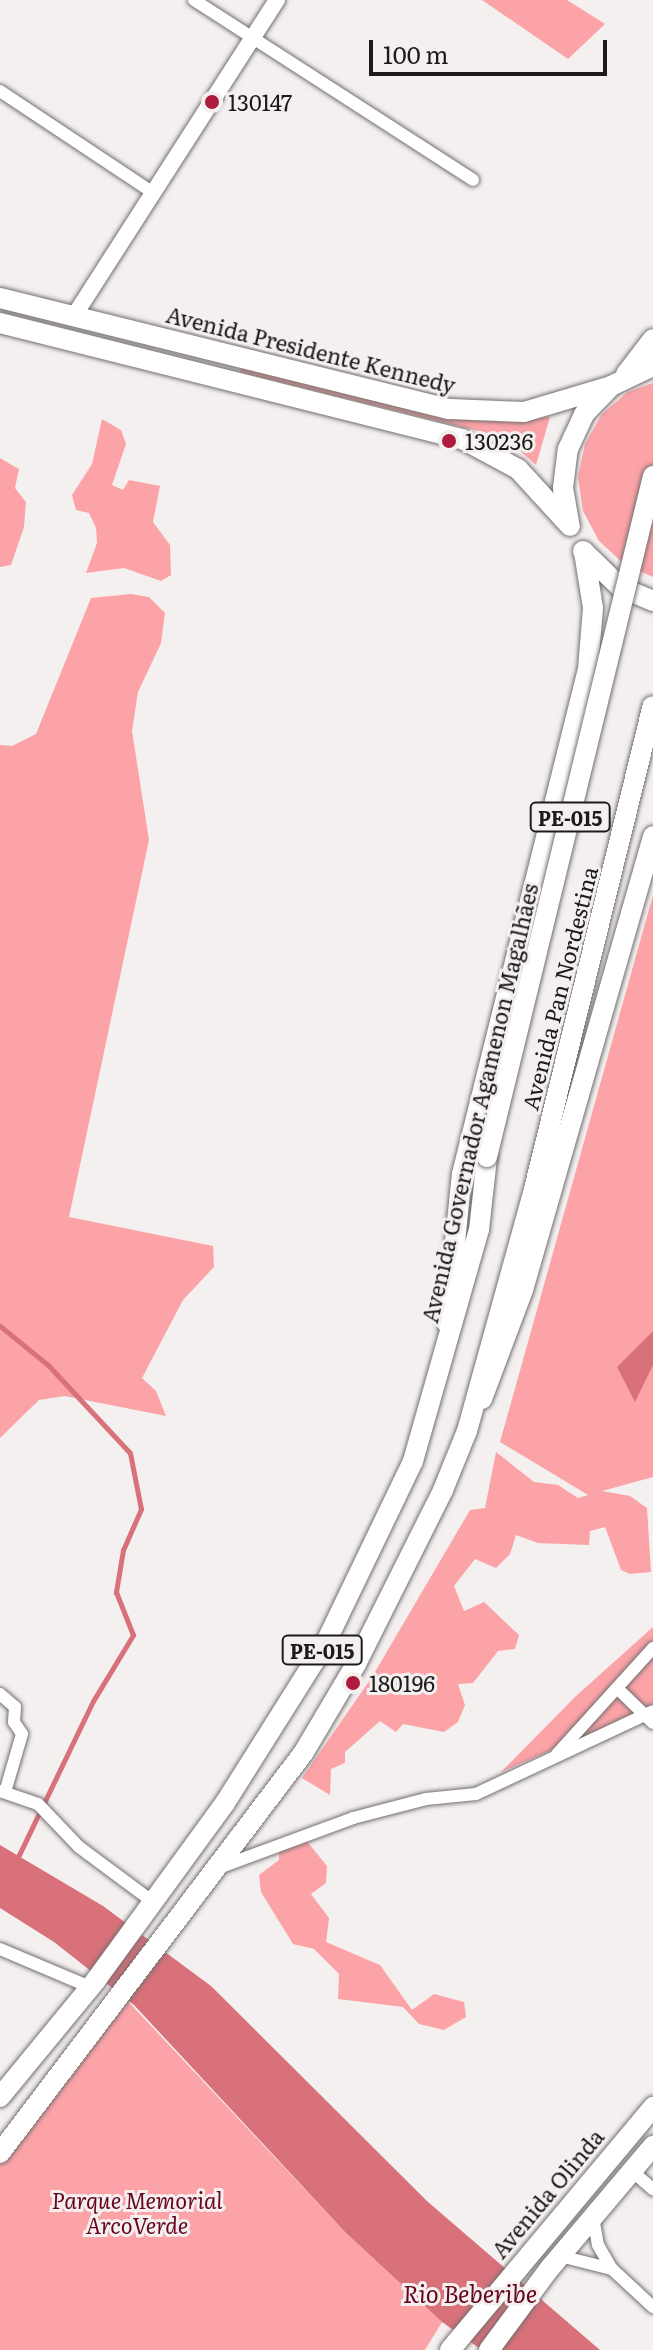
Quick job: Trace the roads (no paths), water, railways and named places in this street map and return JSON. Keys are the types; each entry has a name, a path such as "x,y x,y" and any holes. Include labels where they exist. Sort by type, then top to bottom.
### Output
{"main road":[{"name":"Avenida Presidente Kennedy","path":"0,298 450,409 524,412 617,382 653,366"},
{"path":"0,323 462,439 518,469 570,526 584,552 620,587 653,601"},
{"path":"570,526 563,488 568,449 584,414 617,382 653,339"},
{"name":"Avenida Governador Agamenon Magalhães","path":"0,2097 93,1984 256,1760 325,1644 413,1461 443,1367 479,1230 487,1157 653,476"},
{"name":"Avenida Governador Agamenon Magalhães","path":"443,1367 462,1174 588,669 593,608 584,552"},
{"name":"Avenida Pan Nordestina","path":"467,1431 534,1189 653,706"},
{"path":"467,1431 523,1290 653,836"},
{"name":"PE-015","path":"0,2153 172,1921 304,1752 356,1664 467,1431"},
{"name":"Avenida Olinda","path":"450,2350 529,2250 653,2107"},
{"path":"489,2350 555,2262 653,2146"}],"street":[{"path":"194,0 473,180"},
{"path":"74,316 277,0"},
{"path":"0,91 152,192"},
{"path":"552,1759 653,1648"},
{"path":"214,1869 353,1818 426,1799 476,1794 651,1716 617,1688"},
{"path":"0,1694 15,1707 14,1722 22,1734 3,1791 38,1804 79,1847 152,1904"},
{"path":"0,1949 93,1984"},
{"path":"632,2171 653,2189"},
{"path":"593,2217 598,2245 612,2269 653,2307"},
{"path":"555,2262 612,2269"}],"water":[{"path":"653,1331 653,1365 635,1402 617,1367"},
{"name":"Rio Beberibe","path":"0,1845 103,1906 211,1986 428,2202 600,2350 482,2350 442,2322 345,2232 134,2005 54,1942 0,1908"}],"waterway":[{"path":"0,1326 48,1365 130,1453 141,1509 123,1550 116,1592 133,1635 93,1701 18,1857"}],"place":[{"name":"130147","path":"212,102"},
{"name":"130236","path":"449,441"},
{"name":"180196","path":"353,1683"}],"park label":[{"name":"Parque Memorial ArcoVerde","path":"137,2212"}]}
